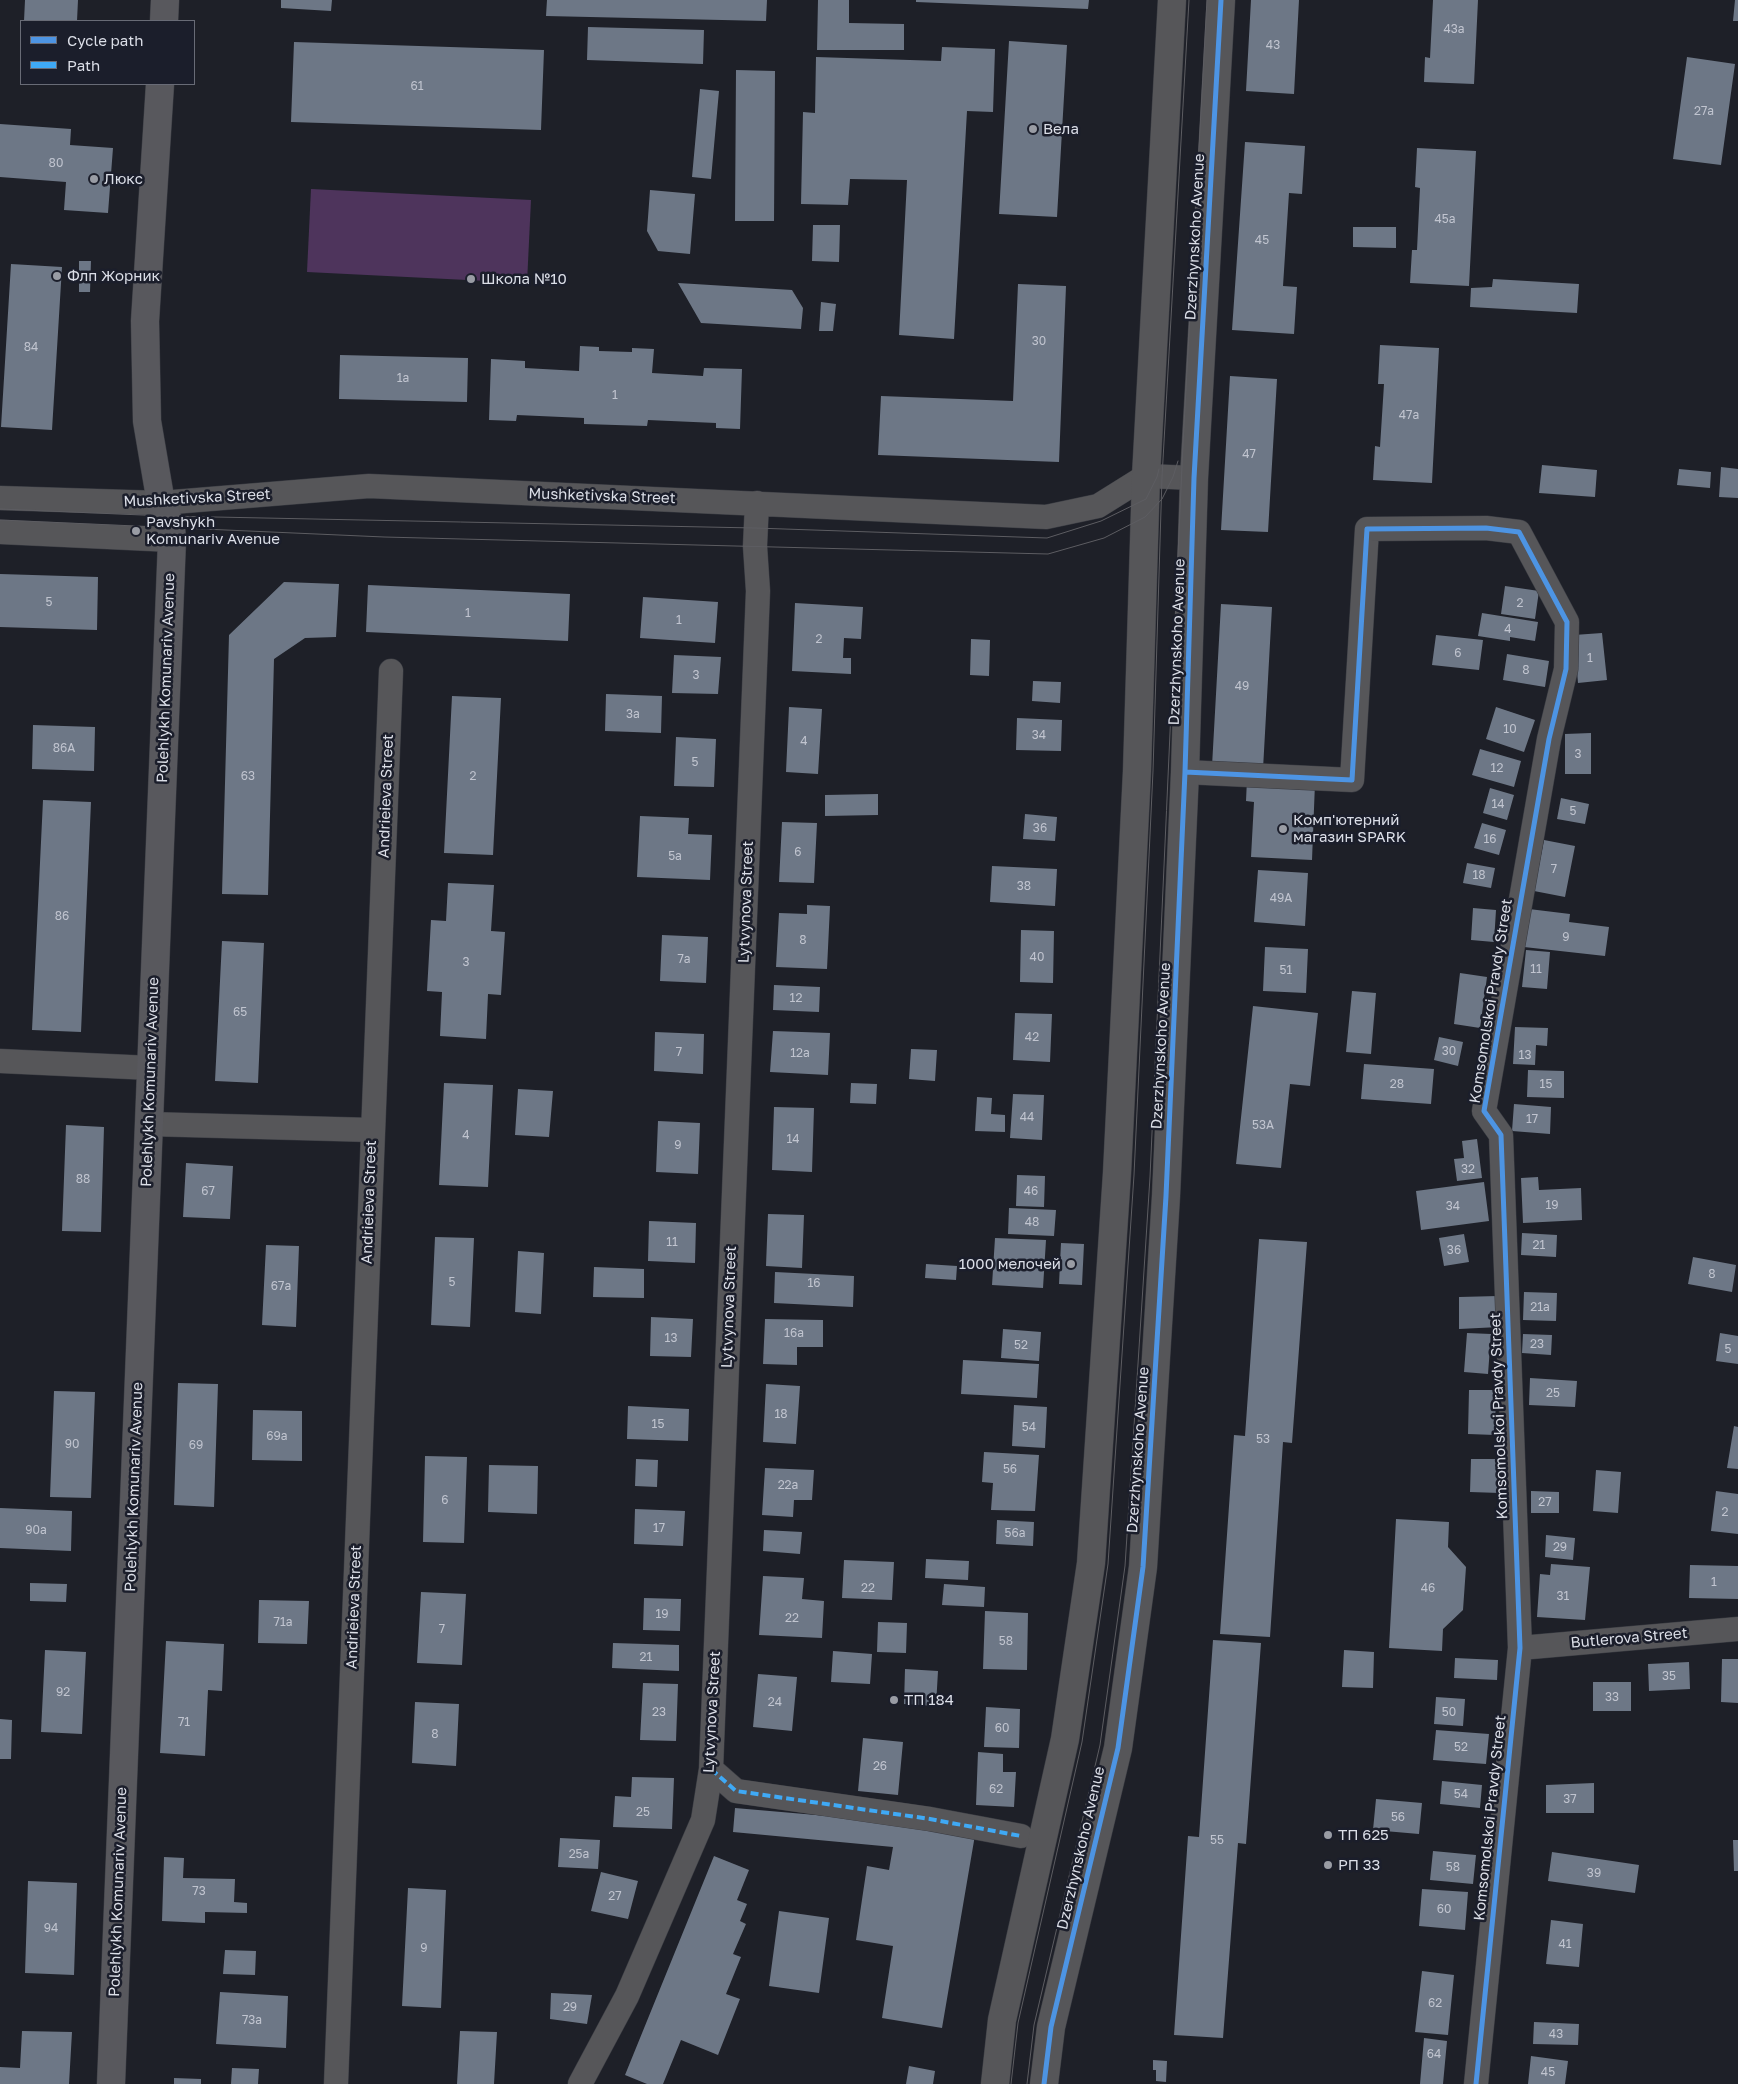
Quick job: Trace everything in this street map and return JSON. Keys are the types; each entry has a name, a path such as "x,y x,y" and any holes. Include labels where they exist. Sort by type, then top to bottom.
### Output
{"main road":[{"path":"164,20 165,0"},
{"name":"Polehlykh Komunariv Avenue","path":"111,2084 172,540 170,527 161,503 147,421 145,321 160,85"}],"street":[{"path":"995,2084 1002,2020 1065,1739 1091,1563 1118,1164 1137,771 1146,476 1172,0"},
{"name":"Dzerzhynskoho Avenue","path":"1044,2084 1051,2028 1118,1748 1142,1567 1166,1196 1185,772 1194,478 1221,0"},
{"path":"1146,476 1194,478"},
{"name":"Mushketivska Street","path":"0,498 161,503 368,486 1046,517 1098,506 1146,476"},
{"name":"Lytvynova Street","path":"580,2084 627,1996 703,1820 711,1769 758,591 755,546 757,503"},
{"name":"Komsomolskoi Pravdy Street","path":"1185,772 1352,780 1367,528 1486,528 1519,532 1567,622 1566,669 1549,739 1484,1111 1501,1135 1520,1648 1476,2084"},
{"path":"0,532 172,540"},
{"name":"Andrieieva Street","path":"336,2084 391,671"},
{"path":"0,1061 151,1068"},
{"name":"Andrieieva Street","path":"148,1124 372,1130"},
{"name":"Butlerova Street","path":"1520,1648 1738,1629"},
{"path":"711,1769 736,1791 930,1819 1021,1836"}],"shaded area":[{"path":"311,189 531,200 527,283 307,272"}],"building":[{"path":"25,0 78,0 77,20 24,20"},
{"path":"281,0 332,0 331,11 281,8"},
{"path":"547,0 767,0 766,21 546,16"},
{"path":"818,0 849,0 849,23 904,24 904,50 817,50"},
{"path":"916,0 1089,0 1088,9 916,2"},
{"path":"1251,0 1299,0 1294,94 1246,91"},
{"path":"1433,0 1478,0 1474,84 1424,82 1425,57 1430,58"},
{"path":"1735,0 1738,0 1738,21 1733,21"},
{"path":"588,27 704,30 703,64 587,60"},
{"name":"Вела","path":"1009,41 1067,45 1057,217 999,214"},
{"path":"294,42 544,50 541,130 291,122"},
{"path":"942,47 995,49 993,112 967,111 954,339 899,335 907,180 850,179 848,205 801,204 803,112 815,113 816,57 941,61"},
{"path":"1687,57 1735,64 1721,165 1673,159"},
{"path":"736,70 775,71 774,221 735,221"},
{"path":"700,89 719,91 711,179 692,177"},
{"path":"0,124 71,129 70,145 113,148 108,213 64,210 66,182 0,177"},
{"path":"1245,142 1305,146 1302,194 1289,193 1283,286 1297,287 1294,334 1232,330"},
{"path":"1417,148 1476,151 1469,286 1410,283 1412,250 1417,250 1420,188 1415,187"},
{"path":"650,190 695,194 690,254 658,251 647,231"},
{"path":"813,225 840,225 839,262 812,261"},
{"path":"1353,227 1396,227 1396,248 1353,247"},
{"path":"79,261 91,261 90,292 79,292"},
{"path":"11,264 62,267 52,430 1,427"},
{"path":"1493,279 1579,284 1577,313 1470,307 1471,288 1492,287"},
{"path":"678,283 792,290 803,308 801,329 701,323"},
{"path":"1018,284 1066,286 1059,462 878,455 881,396 1013,401"},
{"path":"821,302 836,304 833,331 819,331"},
{"path":"1380,345 1439,348 1432,483 1373,480 1375,446 1380,447 1384,384 1378,384"},
{"path":"580,346 599,347 599,351 632,352 632,348 654,349 652,373 703,376 704,368 742,369 740,429 716,428 716,423 648,420 647,426 584,424 584,418 517,415 516,421 489,420 491,359 525,361 525,368 579,371"},
{"path":"340,355 468,358 467,402 339,399"},
{"path":"1230,376 1277,379 1268,532 1221,530"},
{"path":"1542,465 1597,470 1595,497 1539,493"},
{"path":"1721,467 1738,469 1738,498 1719,497"},
{"path":"1679,469 1711,472 1710,488 1677,485"},
{"path":"0,574 98,577 97,630 0,627"},
{"path":"284,582 339,584 336,637 305,638 274,659 268,895 222,894 229,635"},
{"path":"368,585 570,594 568,641 366,632"},
{"path":"1505,586 1539,591 1535,619 1501,614"},
{"path":"643,597 718,602 715,643 640,638"},
{"path":"795,603 863,607 861,639 844,638 843,658 851,658 851,674 792,671"},
{"path":"1221,604 1272,607 1263,769 1212,766"},
{"path":"1482,613 1538,622 1535,641 1510,637 1510,641 1478,636"},
{"path":"1602,633 1607,680 1578,683 1574,635"},
{"path":"1436,635 1483,640 1479,670 1432,665"},
{"path":"971,639 990,640 989,676 970,675"},
{"path":"1507,654 1549,661 1545,687 1503,680"},
{"path":"674,655 721,657 718,694 672,693"},
{"path":"1033,681 1061,682 1060,703 1032,701"},
{"path":"606,694 662,696 661,733 605,731"},
{"path":"452,696 501,698 493,855 444,853"},
{"path":"789,707 822,709 818,774 786,772"},
{"path":"1496,707 1535,720 1524,752 1486,739"},
{"path":"1017,718 1062,720 1061,751 1016,750"},
{"path":"33,725 95,727 94,771 32,769"},
{"path":"1591,733 1591,774 1565,774 1565,734"},
{"path":"676,737 716,739 714,787 674,786"},
{"path":"1480,749 1521,761 1514,787 1472,775"},
{"name":"Комп'ютерний магазин SPARK","path":"1247,779 1315,783 1312,860 1251,857 1254,802 1246,801"},
{"path":"1490,788 1514,795 1507,820 1483,813"},
{"path":"878,794 878,815 825,816 825,795"},
{"path":"1561,798 1589,804 1585,824 1557,819"},
{"path":"43,800 91,802 81,1032 32,1030"},
{"path":"1025,814 1057,817 1055,841 1023,839"},
{"path":"640,816 689,818 688,834 712,835 710,880 637,877"},
{"path":"782,822 817,823 814,883 779,882"},
{"path":"1482,823 1506,830 1499,855 1474,848"},
{"path":"1544,840 1575,846 1565,897 1534,891"},
{"path":"1467,863 1495,868 1491,888 1463,883"},
{"path":"992,866 1057,869 1055,906 990,902"},
{"path":"1258,870 1308,873 1305,926 1254,922"},
{"path":"448,883 494,885 491,931 505,932 501,995 488,994 486,1039 440,1036 442,992 427,991 431,920 446,921"},
{"path":"807,905 830,906 827,969 776,967 779,913 807,914"},
{"path":"1473,908 1496,910 1494,942 1471,940"},
{"path":"1529,909 1570,914 1569,922 1609,927 1605,956 1524,947"},
{"path":"1021,930 1054,931 1053,983 1020,982"},
{"path":"662,935 708,937 706,983 660,981"},
{"path":"222,941 264,943 258,1083 215,1081"},
{"path":"1265,947 1308,949 1306,993 1263,991"},
{"path":"1526,950 1550,952 1547,989 1522,987"},
{"path":"1460,973 1487,977 1480,1028 1454,1024"},
{"path":"774,985 820,987 819,1012 773,1010"},
{"path":"1352,991 1376,993 1371,1054 1346,1052"},
{"path":"1253,1006 1318,1013 1310,1086 1290,1084 1281,1168 1236,1164"},
{"path":"1015,1013 1052,1014 1050,1062 1013,1060"},
{"path":"1515,1027 1548,1028 1547,1046 1536,1045 1535,1065 1513,1064"},
{"path":"773,1031 830,1033 828,1075 770,1072"},
{"path":"655,1032 704,1034 703,1074 654,1071"},
{"path":"1439,1037 1463,1042 1458,1066 1434,1060"},
{"path":"911,1049 937,1050 935,1081 909,1079"},
{"path":"1364,1064 1434,1069 1431,1104 1361,1099"},
{"path":"1528,1070 1564,1071 1564,1098 1527,1097"},
{"path":"444,1083 493,1085 488,1187 439,1185"},
{"path":"851,1083 877,1084 876,1104 850,1103"},
{"path":"518,1089 553,1091 549,1137 515,1135"},
{"path":"1013,1094 1044,1095 1042,1140 1010,1138"},
{"path":"977,1097 992,1098 991,1114 1005,1115 1005,1132 975,1131"},
{"path":"1514,1104 1551,1107 1550,1134 1512,1131"},
{"path":"774,1107 814,1108 812,1172 772,1170"},
{"path":"658,1121 700,1123 698,1174 656,1172"},
{"path":"66,1125 104,1127 101,1232 62,1231"},
{"path":"1477,1139 1482,1178 1457,1181 1454,1159 1464,1158 1462,1141"},
{"path":"186,1163 233,1166 230,1219 183,1217"},
{"path":"1017,1175 1045,1176 1044,1207 1016,1206"},
{"path":"1538,1177 1539,1190 1581,1188 1582,1220 1523,1223 1521,1178"},
{"path":"1484,1182 1489,1221 1421,1230 1416,1191"},
{"path":"1009,1208 1056,1210 1054,1236 1008,1234"},
{"path":"768,1214 804,1215 802,1268 766,1266"},
{"path":"649,1221 696,1223 695,1263 648,1261"},
{"path":"1522,1233 1557,1235 1556,1257 1521,1255"},
{"path":"1464,1234 1469,1262 1444,1266 1439,1238"},
{"path":"435,1237 474,1238 470,1327 431,1325"},
{"path":"995,1238 1046,1240 1043,1288 992,1285"},
{"path":"1259,1239 1307,1242 1292,1443 1283,1442 1270,1637 1220,1634 1234,1435 1245,1436"},
{"name":"1000 мелочей","path":"1061,1243 1084,1244 1082,1285 1059,1284"},
{"path":"266,1245 299,1246 296,1327 262,1325"},
{"path":"518,1251 544,1253 541,1314 515,1312"},
{"path":"1693,1257 1736,1265 1732,1292 1688,1284"},
{"path":"926,1264 957,1266 956,1280 925,1278"},
{"path":"594,1267 644,1269 644,1298 593,1297"},
{"path":"775,1272 854,1276 853,1307 774,1303"},
{"path":"1524,1292 1557,1293 1556,1321 1523,1320"},
{"path":"1498,1296 1499,1327 1459,1329 1459,1297"},
{"path":"651,1317 693,1319 691,1357 650,1356"},
{"path":"765,1319 823,1320 823,1347 797,1347 797,1365 763,1364"},
{"path":"1003,1329 1041,1332 1039,1361 1001,1358"},
{"path":"1467,1333 1491,1334 1488,1374 1464,1372"},
{"path":"1720,1333 1738,1336 1738,1364 1716,1361"},
{"path":"1523,1334 1552,1335 1551,1355 1522,1353"},
{"path":"963,1360 1039,1364 1037,1398 961,1394"},
{"path":"1530,1378 1577,1381 1575,1407 1529,1405"},
{"path":"178,1383 218,1384 214,1507 174,1505"},
{"path":"766,1384 800,1386 796,1444 763,1442"},
{"path":"1469,1390 1496,1390 1495,1435 1468,1434"},
{"path":"54,1391 95,1392 91,1498 50,1497"},
{"path":"1014,1405 1047,1407 1045,1448 1012,1446"},
{"path":"628,1406 689,1409 688,1441 627,1439"},
{"path":"253,1410 302,1411 302,1461 252,1460"},
{"path":"1734,1426 1738,1427 1738,1469 1727,1468"},
{"path":"984,1452 1039,1455 1035,1511 991,1510 993,1483 982,1482"},
{"path":"425,1456 467,1457 464,1543 423,1542"},
{"path":"636,1459 658,1460 657,1487 635,1486"},
{"path":"1471,1459 1501,1459 1500,1493 1470,1492"},
{"path":"489,1465 538,1466 537,1514 488,1512"},
{"path":"765,1468 814,1470 812,1500 794,1500 793,1517 762,1515"},
{"path":"1596,1470 1621,1472 1618,1513 1593,1511"},
{"path":"1531,1491 1559,1492 1559,1513 1531,1513"},
{"path":"1716,1491 1738,1494 1738,1534 1711,1531"},
{"path":"0,1508 72,1511 71,1551 0,1548"},
{"path":"635,1509 685,1511 683,1546 634,1544"},
{"path":"1396,1519 1449,1522 1448,1547 1466,1567 1463,1610 1443,1629 1442,1651 1389,1648"},
{"path":"997,1520 1034,1522 1033,1546 996,1544"},
{"path":"764,1530 802,1532 800,1554 763,1551"},
{"path":"1546,1535 1575,1538 1573,1560 1545,1557"},
{"path":"926,1559 969,1561 968,1580 925,1578"},
{"path":"844,1560 894,1562 892,1600 842,1598"},
{"path":"1551,1564 1590,1567 1585,1620 1537,1617 1540,1574 1550,1575"},
{"path":"1690,1565 1738,1566 1738,1599 1689,1598"},
{"path":"763,1576 804,1578 802,1599 824,1601 822,1638 759,1635"},
{"path":"30,1583 67,1584 66,1602 30,1601"},
{"path":"944,1584 985,1587 984,1607 942,1605"},
{"path":"421,1592 466,1594 462,1665 417,1663"},
{"path":"644,1598 681,1599 680,1631 643,1630"},
{"path":"259,1600 309,1601 307,1644 258,1643"},
{"path":"985,1611 1028,1613 1027,1670 983,1669"},
{"path":"878,1622 907,1623 906,1653 877,1652"},
{"path":"1213,1640 1261,1643 1246,1844 1238,1843 1223,2038 1174,2035 1188,1836 1199,1837"},
{"path":"166,1641 224,1644 222,1691 208,1690 205,1756 160,1753"},
{"path":"613,1643 679,1645 679,1671 612,1668"},
{"path":"45,1650 86,1652 82,1734 41,1732"},
{"path":"1344,1650 1374,1652 1373,1688 1342,1687"},
{"path":"833,1651 872,1654 870,1684 831,1682"},
{"path":"1455,1658 1498,1660 1497,1680 1454,1678"},
{"path":"1722,1659 1738,1659 1738,1703 1721,1702"},
{"path":"1689,1662 1690,1689 1649,1691 1648,1664"},
{"path":"905,1669 938,1671 936,1706 904,1704"},
{"path":"758,1674 797,1677 792,1731 753,1727"},
{"path":"1593,1682 1631,1682 1631,1711 1593,1711"},
{"path":"643,1683 678,1684 676,1741 640,1740"},
{"path":"1436,1697 1465,1699 1463,1726 1434,1724"},
{"path":"415,1702 459,1704 456,1766 412,1763"},
{"path":"986,1707 1020,1709 1019,1748 984,1747"},
{"path":"0,1719 12,1720 11,1759 0,1759"},
{"path":"1436,1730 1489,1734 1486,1764 1433,1760"},
{"path":"863,1738 903,1742 898,1795 858,1791"},
{"path":"978,1752 1003,1754 1003,1772 1016,1772 1014,1807 976,1805"},
{"path":"632,1777 674,1778 672,1829 613,1827 615,1796 631,1797"},
{"path":"1442,1781 1482,1785 1480,1808 1440,1804"},
{"path":"1594,1783 1594,1813 1546,1813 1546,1785"},
{"path":"1376,1799 1422,1803 1419,1834 1373,1830"},
{"path":"735,1808 897,1822 975,1835 942,2028 882,2018 893,1946 856,1940 867,1866 889,1870 893,1847 733,1832"},
{"path":"560,1838 600,1840 598,1869 558,1867"},
{"path":"1733,1840 1738,1840 1738,1871 1734,1871"},
{"path":"1433,1851 1476,1855 1473,1884 1430,1880"},
{"path":"1552,1852 1639,1865 1635,1893 1548,1881"},
{"path":"714,1856 749,1870 737,1900 747,1904 740,1921 746,1924 733,1954 741,1957 726,1994 740,1999 718,2055 681,2040 663,2084 647,2084 625,2075"},
{"path":"164,1857 184,1858 183,1878 235,1879 234,1902 247,1903 247,1913 205,1912 205,1923 162,1921"},
{"path":"601,1872 638,1881 628,1919 591,1911"},
{"path":"28,1881 77,1883 74,1975 25,1973"},
{"path":"408,1888 446,1890 441,2008 402,2006"},
{"path":"1422,1889 1468,1892 1465,1930 1419,1926"},
{"path":"779,1911 829,1918 819,1993 769,1986"},
{"path":"1551,1920 1583,1924 1579,1967 1546,1964"},
{"path":"225,1950 256,1951 255,1975 223,1974"},
{"path":"1422,1971 1454,1975 1448,2035 1415,2032"},
{"path":"220,1992 288,1996 286,2048 216,2044"},
{"path":"551,1993 592,1995 587,2024 550,2019"},
{"path":"1534,2022 1579,2024 1578,2045 1533,2044"},
{"path":"22,2031 72,2032 69,2084 0,2084 0,2067 20,2068"},
{"path":"460,2031 497,2032 494,2084 457,2084"},
{"path":"1424,2038 1447,2041 1443,2084 1420,2084"},
{"path":"1531,2056 1568,2061 1565,2084 1528,2084"},
{"path":"1153,2060 1167,2061 1166,2082 1156,2081 1156,2070 1153,2070"},
{"path":"909,2066 935,2071 933,2084 906,2084"},
{"path":"232,2068 259,2069 258,2084 231,2084"},
{"path":"174,2078 201,2079 201,2084 174,2084"}],"tram line":[{"path":"1011,2084 1018,2023 1082,1742 1108,1564 1134,1175 1153,771 1162,477 1189,0"},
{"path":"1027,2084 1034,2025 1100,1745 1125,1566 1150,1177 1183,444 1207,0"},
{"path":"0,520 384,537 1048,554 1104,538 1145,517 1162,499 1173,477 1178,461"},
{"path":"0,509 166,516 755,528 1047,538 1101,521 1146,499 1159,469"}],"marked path":[{"path":"711,1769 736,1791 930,1819 1021,1836"}],"cycle path":[{"path":"1044,2084 1051,2027 1118,1748 1143,1567 1166,1196 1185,772 1194,478 1221,0"},
{"path":"1185,772 1352,780 1367,529 1486,528 1519,532 1567,622 1566,669 1549,739 1484,1111 1501,1135 1520,1648 1476,2084"}],"place":[{"name":"Вела","path":"1033,129"},
{"name":"Люкс","path":"94,179"},
{"name":"Флп Жорник","path":"57,276"},
{"name":"Школа №10","path":"471,279"},
{"name":"Pavshykh Komunariv Avenue","path":"136,531"},
{"name":"Комп'ютерний магазин SPARK","path":"1283,829"},
{"name":"1000 мелочей","path":"1071,1264"},
{"name":"ТП 184","path":"894,1700"},
{"name":"ТП 625","path":"1328,1835"},
{"name":"РП 33","path":"1328,1865"}]}
